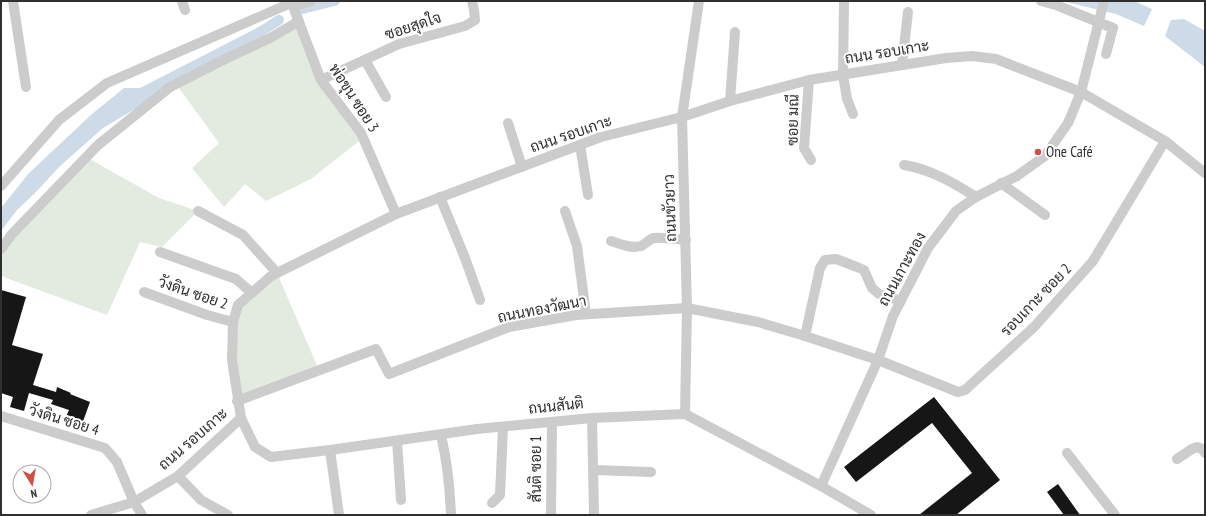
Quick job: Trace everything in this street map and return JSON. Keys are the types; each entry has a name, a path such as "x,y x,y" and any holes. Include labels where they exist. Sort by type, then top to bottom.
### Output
{"street":[{"path":"13,1 26,87"},
{"path":"1,186 58,120 107,83 292,3 311,1"},
{"name":"ซอยสุดใจ","path":"321,80 399,44 465,26 475,20 472,1"},
{"name":"ถนนขัวยาว","path":"685,414 687,308 682,118 699,1"},
{"path":"844,1 843,75 847,99 853,114"},
{"path":"1041,1 1099,20 1113,28 1106,54"},
{"name":"ถนนเกาะทอง","path":"821,486 878,360 893,316 928,248 956,211 976,197 1016,176 1045,156 1068,123 1081,92 1104,1"},
{"name":"พ่อขุน ซอย 3","path":"292,3 321,80 361,133 396,214"},
{"path":"902,65 908,12"},
{"path":"1,249 12,234 98,145 170,87 272,37 299,21"},
{"path":"730,100 735,32"},
{"name":"ถนน รอบเกาะ","path":"91,515 134,502 178,476 241,418 232,360 233,322 238,305 271,276 396,214 601,137 682,118 730,100 809,80 946,58 972,56 996,59 1081,92 1165,141 1205,173"},
{"path":"365,60 386,97"},
{"name":"ซอย มณี","path":"809,80 804,148 810,160"},
{"path":"508,123 522,167"},
{"name":"รอบเกาะ ซอย 2","path":"878,360 958,392 965,390 1034,327 1093,261 1165,141"},
{"path":"580,145 588,195"},
{"path":"904,165 917,167 932,173 976,197"},
{"path":"1001,183 1045,215"},
{"path":"440,198 465,258 480,300"},
{"path":"198,211 243,235 277,273"},
{"path":"565,211 577,246 586,314"},
{"path":"611,241 637,247 642,246 654,238 686,240"},
{"path":"160,252 236,279 252,293"},
{"path":"805,336 820,268 825,260 836,259 864,270 872,288 879,294 901,301"},
{"name":"วังดิน ซอย 2","path":"144,292 207,315 233,322"},
{"name":"ถนนทองวัฒนา","path":"238,401 376,348 389,374 509,327 586,314 687,308 758,322 878,360"},
{"path":"685,414 821,486 871,515"},
{"name":"ถนนสันติ","path":"241,418 255,447 271,457 503,427 592,418 685,414"},
{"name":"วังดิน ซอย 4","path":"1,416 105,448 117,462 134,502 142,515"},
{"path":"592,418 594,515"},
{"name":"สันติ ซอย 1","path":"551,515 552,422"},
{"path":"492,503 500,494 503,427"},
{"path":"441,434 446,456 450,489 450,515"},
{"path":"397,441 401,500"},
{"path":"1177,459 1197,446 1205,453"},
{"path":"330,450 339,515"},
{"path":"1067,453 1115,515"},
{"path":"594,470 651,472"},
{"path":"178,476 201,500 228,515"}],"shaded area":[{"path":"298,22 320,81 363,138 311,179 266,201 245,184 224,207 192,168 219,143 176,84"},
{"path":"86,157 159,198 198,211 162,247 140,242 107,315 1,276 1,253"},
{"path":"277,273 319,370 237,401 232,360 238,305"}],"water":[{"path":"1062,1 1134,1 1152,9 1144,26 1116,14"},
{"path":"1184,19 1205,31 1205,67 1165,36 1171,20"},
{"path":"259,27 255,41 103,128 59,167 17,210 1,231 1,208 29,173 92,114 124,88 140,88"}],"building":[{"path":"1,290 26,297 12,345 43,354 33,385 56,392 57,387 90,402 81,427 64,421 69,410 51,404 53,400 29,393 24,411 10,407 13,397 1,393"},
{"path":"934,397 1000,480 956,515 919,515 972,473 932,423 856,482 844,467"},
{"path":"1058,484 1080,515 1064,515 1047,492"}],"waterway":[{"path":"298,10 335,1"},
{"path":"257,34 279,20"}],"place":[{"name":"One Café","path":"1038,152"}]}
